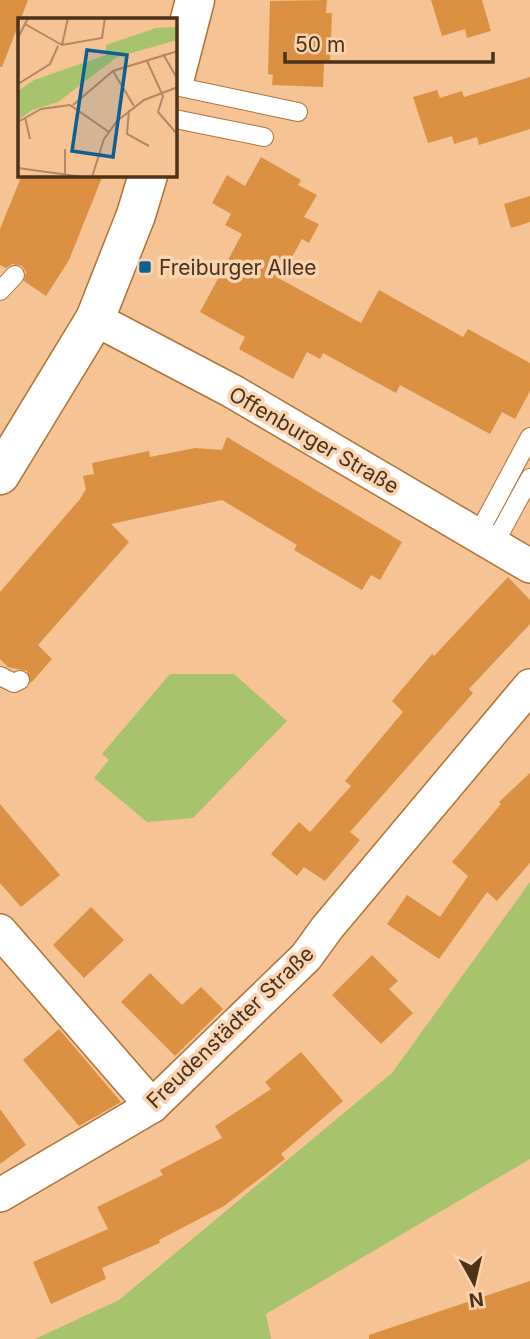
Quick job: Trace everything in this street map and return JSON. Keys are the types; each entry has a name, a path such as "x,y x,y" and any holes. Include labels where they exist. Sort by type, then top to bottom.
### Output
{"street":[{"path":"177,68 195,0"},
{"path":"0,475 95,319 136,215 147,177"},
{"name":"Offenburger Straße","path":"95,319 232,391 530,566"},
{"name":"Freudenstädter Straße","path":"0,1195 152,1106 306,957 342,910 530,686"},
{"path":"0,931 152,1106"}],"lane":[{"path":"177,86 298,112"},
{"path":"177,119 264,137"},
{"path":"0,291 15,275"},
{"path":"485,541 530,437"},
{"path":"485,541 530,478"},
{"path":"0,676 14,683 20,680"}],"green space":[{"path":"170,674 234,674 287,721 193,818 147,822 94,778 109,760 102,754"},
{"path":"530,882 530,1159 266,1314 271,1339 35,1339 119,1300 392,1073"}],"building":[{"path":"0,0 28,0 21,18 18,18 18,26 0,67"},
{"path":"327,0 326,13 332,13 330,63 324,63 323,87 272,85 273,75 268,74 270,1"},
{"path":"431,0 482,0 491,31 467,38 465,29 442,36"},
{"path":"530,77 530,129 479,145 477,137 454,144 452,136 428,143 413,97 437,90 440,98 462,91 464,97"},
{"path":"261,157 301,180 298,185 317,195 304,217 319,224 309,243 302,239 280,279 361,323 379,290 463,337 468,329 530,363 530,391 515,419 502,412 490,434 400,385 396,393 323,353 320,359 307,352 293,379 239,349 245,337 200,312 242,234 225,225 231,214 212,203 227,175 245,186"},
{"path":"21,177 102,177 69,260 46,296 24,281 26,272 22,266 12,264 6,268 0,265 0,229"},
{"path":"530,196 530,222 511,228 504,204"},
{"path":"227,437 402,542 380,580 371,575 362,590 294,550 297,545 222,500 111,524 129,542 38,645 52,659 31,683 27,671 8,667 0,659 0,592 80,499 86,489 83,476 94,474 92,463 149,451 150,457 195,448 222,450"},
{"path":"508,577 530,600 530,624 469,689 473,693 350,832 360,840 325,881 304,867 297,876 271,854 299,822 310,832 351,786 345,781 403,712 392,701 432,654 434,656"},
{"path":"530,773 530,863 497,901 487,892 439,959 387,924 407,895 440,917 468,876 452,862 501,804 499,802"},
{"path":"0,804 60,875 21,907 0,883"},
{"path":"91,907 124,940 84,978 53,945"},
{"path":"372,955 398,981 389,989 413,1013 381,1044 332,995"},
{"path":"150,973 182,1005 201,987 223,1009 175,1056 121,1002"},
{"path":"59,1029 121,1102 79,1126 23,1060"},
{"path":"301,1052 343,1101 281,1154 285,1159 224,1206 159,1240 160,1243 102,1268 106,1279 51,1304 33,1262 108,1229 97,1207 163,1175 160,1170 222,1138 215,1126 271,1089 265,1082"},
{"path":"0,1109 26,1145 0,1164"},
{"path":"530,1281 530,1339 369,1339 369,1335"}],"place":[{"name":"Freiburger Allee","path":"145,267"}]}
